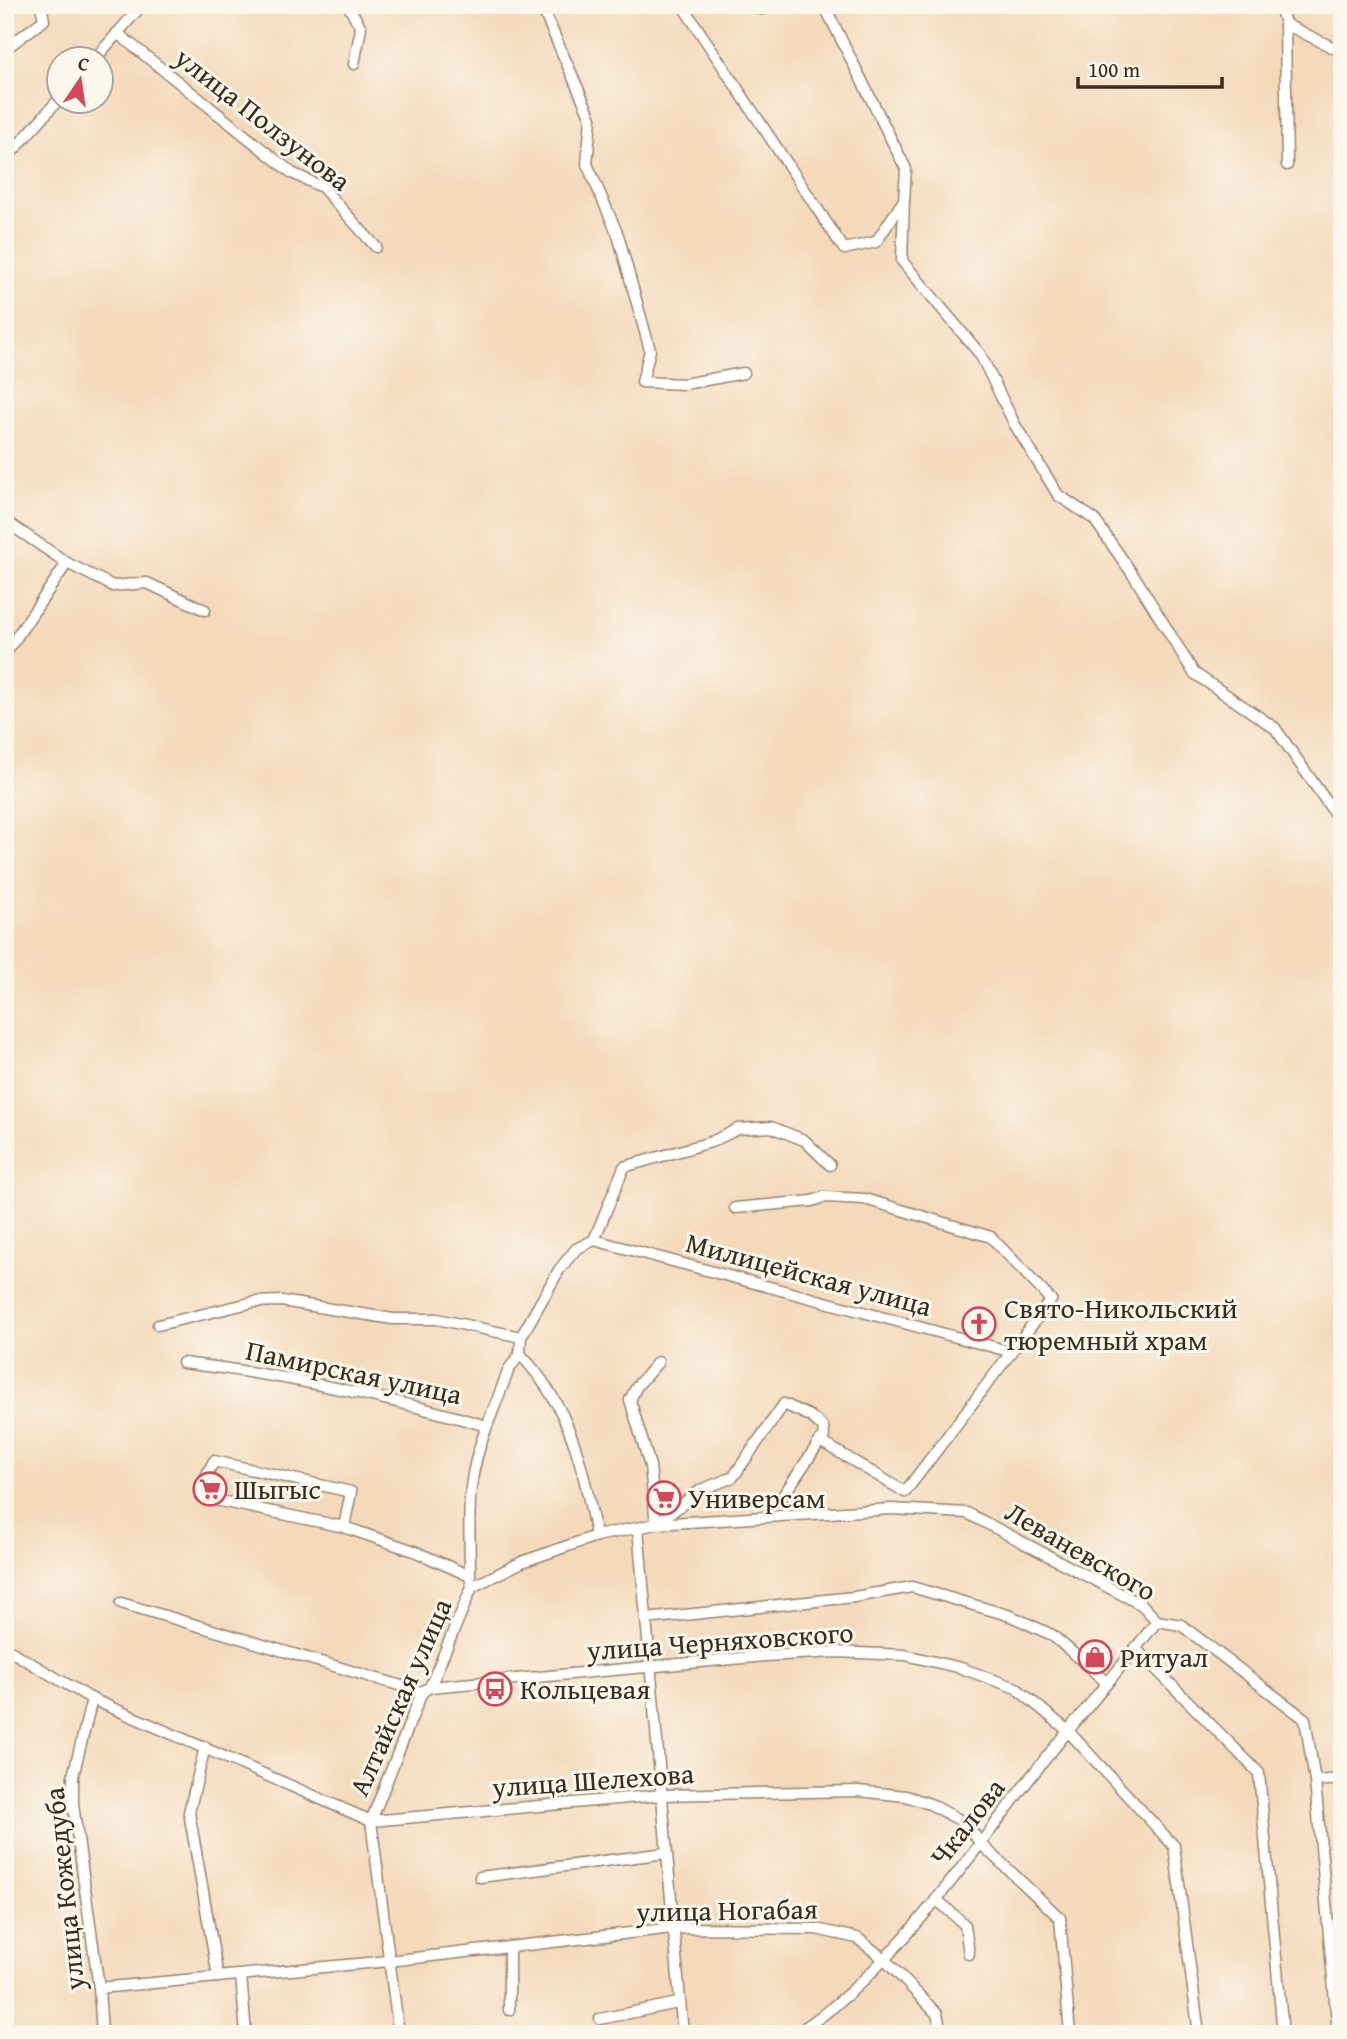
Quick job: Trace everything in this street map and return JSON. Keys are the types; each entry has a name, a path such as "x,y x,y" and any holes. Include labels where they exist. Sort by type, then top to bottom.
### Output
{"street":[{"path":"5,48 44,20 41,5"},
{"path":"105,46 142,5"},
{"path":"348,5 361,28 354,64"},
{"path":"541,5 591,118 587,164 618,235 650,350 642,382 684,384 744,373"},
{"path":"682,5 844,249 876,242 904,200"},
{"path":"749,5 762,9 769,5"},
{"path":"824,5 906,170 902,261 980,354 1015,425 1058,495 1094,519 1136,579 1194,673 1275,728 1342,824"},
{"path":"1280,5 1285,24 1287,165"},
{"path":"1285,24 1342,52"},
{"name":"улица Ползунова","path":"117,33 292,173 322,187 376,247"},
{"path":"5,160 46,114"},
{"path":"5,521 67,563 113,586 147,583 205,610"},
{"path":"5,654 67,563"},
{"path":"487,1426 509,1368 520,1354 521,1337 559,1270 576,1249 594,1240 624,1167 711,1142 738,1129 771,1127 804,1140 830,1165"},
{"name":"Милицейская улица","path":"594,1240 1012,1352 1051,1300 991,1237 865,1199 824,1197 813,1201 735,1208"},
{"name":"Памирская улица","path":"158,1325 254,1302 281,1301 393,1319 437,1319 521,1337"},
{"path":"783,1496 820,1441 905,1492 1012,1352"},
{"path":"520,1354 541,1376 564,1413 588,1493 596,1536"},
{"path":"656,1524 650,1465 630,1400 637,1386 658,1362"},
{"name":"Памирская улица","path":"183,1363 311,1381 414,1404 487,1426 475,1458 468,1500 471,1581"},
{"name":"Леваневского","path":"656,1524 701,1490 733,1477 784,1404 810,1416 822,1427 824,1436 820,1441"},
{"path":"344,1527 351,1492 214,1461 207,1474 201,1497 344,1527 414,1551 471,1581"},
{"name":"Леваневского","path":"471,1581 596,1536 656,1524 892,1509 967,1513 1131,1599 1157,1621 1181,1625 1305,1719 1315,1781 1338,2034"},
{"path":"638,1528 678,2003 683,2034"},
{"name":"Алтайская улица","path":"399,2034 371,1821 471,1581"},
{"path":"646,1619 855,1597 912,1587 1011,1616 1052,1635 1105,1681"},
{"name":"улица Черняховского","path":"121,1603 426,1689 812,1653 905,1656 961,1668 1016,1689 1067,1730 1174,1846 1199,2034"},
{"name":"Чкалова","path":"795,2034 827,2015 936,1899 1105,1681 1157,1621"},
{"name":"улица Шелехова","path":"5,1648 92,1699 371,1821 662,1795 858,1791 906,1796 930,1804 967,1824 980,1843 1060,1918 1070,2034"},
{"path":"1135,1648 1259,1773 1283,2034"},
{"name":"улица Кожедуба","path":"92,1699 73,1776 73,1804 99,1989 102,2034"},
{"path":"205,1747 189,1812 218,1977"},
{"path":"1315,1781 1342,1779"},
{"path":"480,1877 666,1853"},
{"path":"936,1899 965,1925 969,1955"},
{"name":"улица Ногабая","path":"99,1989 389,1961 673,1928 781,1927 835,1932 857,1938 883,1958 937,2014 942,2034"},
{"path":"509,1947 509,2010"},
{"path":"241,1976 246,2034"},
{"path":"600,2019 678,2003"}],"place":[{"name":"Свято-Никольский тюремный храм","path":"979,1324"},
{"name":"Шыгыс","path":"210,1489"},
{"name":"Универсам","path":"664,1498"},
{"name":"Ритуал","path":"1095,1657"},
{"name":"Кольцевая","path":"495,1689"}]}
